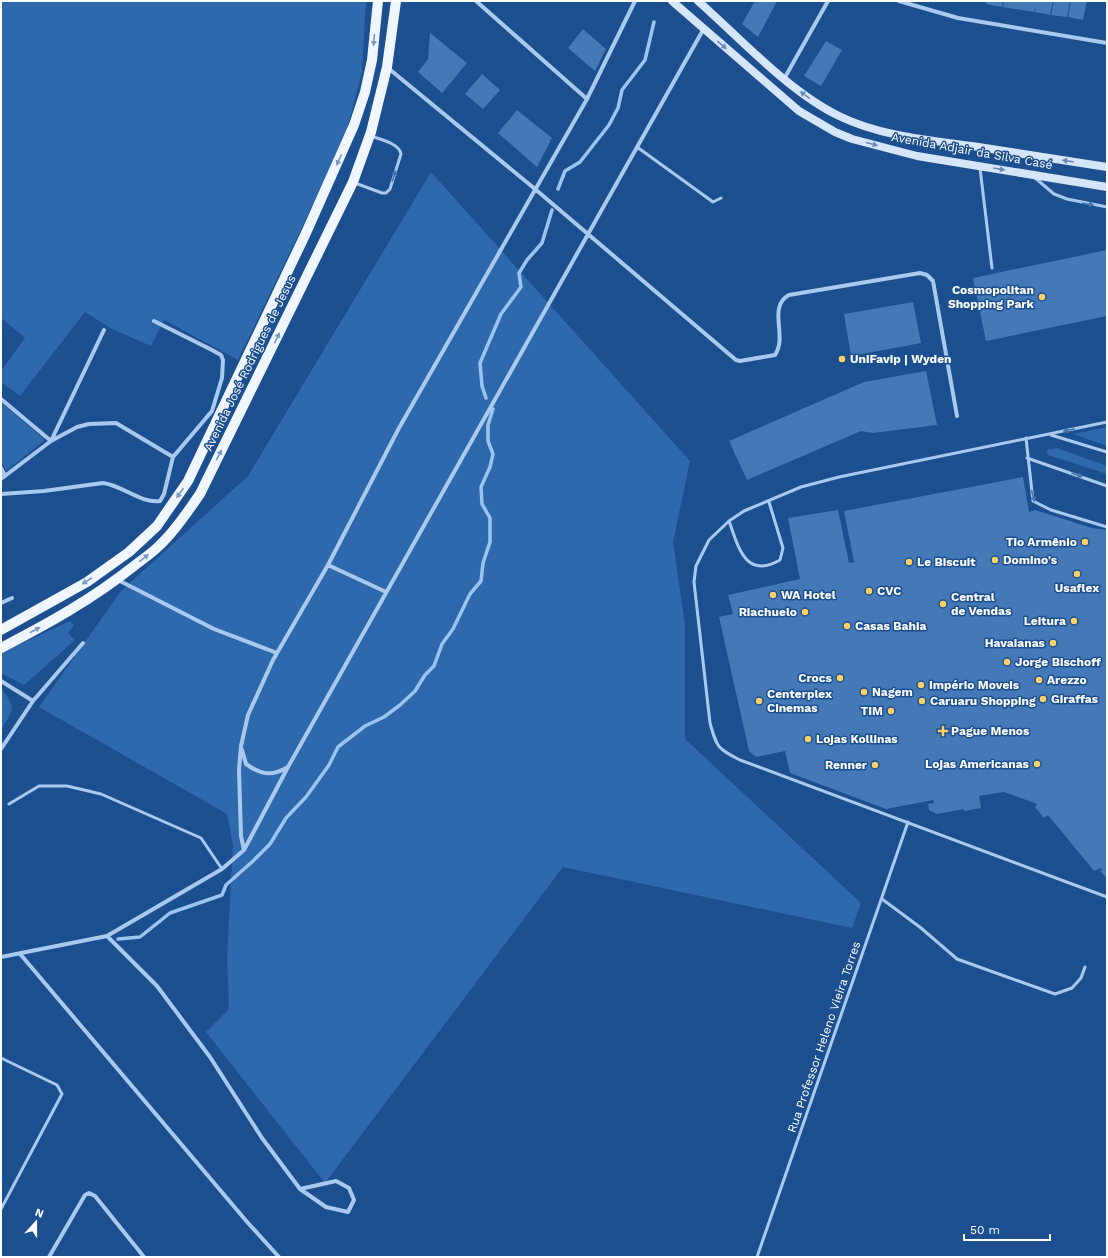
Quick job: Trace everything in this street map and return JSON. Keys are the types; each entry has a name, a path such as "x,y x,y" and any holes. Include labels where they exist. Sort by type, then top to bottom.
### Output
{"main road":[{"name":"Avenida José Rodrigues de Jesus","path":"1,630 87,582 129,552 157,526 188,481 216,412 306,233 354,125 365,92 372,60 378,1"},
{"name":"Avenida José Rodrigues de Jesus","path":"1,648 100,593 160,545 182,520 200,494 353,182 370,136 387,67 396,1"},
{"name":"Avenida Adjair da Silva Casé","path":"672,1 799,111 835,132 852,139 917,156 1107,187"},
{"name":"Avenida Adjair da Silva Casé","path":"698,1 784,79 838,116 854,123 907,137 1107,167"}],"street":[{"path":"476,1 587,99"},
{"path":"244,850 241,836 240,807 241,746 248,715 277,653 328,565 399,428 587,99 635,1"},
{"path":"784,79 828,1"},
{"path":"899,1 958,18 1107,43"},
{"path":"1,957 107,936 222,869 244,850 288,767 386,592 587,234 704,30"},
{"path":"387,67 535,189 736,360 740,361 775,355 781,343 778,306 782,299 789,295 920,273 927,275 933,281 957,416"},
{"path":"1,494 44,491 103,482 114,485 148,500 160,501 164,494 173,457 216,412 222,378 223,360 221,356 154,320"},
{"path":"51,441 104,330"},
{"path":"1,399 51,441"},
{"path":"1,468 3,477 51,441 77,427 104,422 116,423 173,457"},
{"path":"328,565 386,592"},
{"path":"117,579 214,629 277,653"},
{"path":"1,603 12,598"},
{"path":"1,749 33,700 83,643"},
{"path":"1,681 33,700"},
{"path":"241,746 246,764 256,771 277,773 288,767"},
{"path":"107,936 157,986 210,1057 262,1138 300,1189 326,1207 348,1212 354,1200 349,1188 336,1182 300,1189"},
{"path":"20,954 248,1223 279,1257"},
{"path":"49,1257 85,1195 89,1193 95,1196 144,1257"}],"lane":[{"path":"353,182 382,192 386,192 390,189 401,154 400,149 397,146 370,136"},
{"path":"637,147 713,202 721,198"},
{"path":"979,166 992,268"},
{"path":"1030,174 1054,194 1067,199 1107,207"},
{"path":"1107,422 801,487 769,502 744,511 729,521 709,540 696,566 694,582 710,723 720,750 740,760 1107,897"},
{"path":"1049,434 1107,452"},
{"path":"1026,438 1027,458 1033,501 1051,510 1107,528"},
{"path":"1027,458 1107,486"},
{"path":"729,521 738,547 743,557 749,563 764,565 775,563 780,560 783,548 769,502"},
{"path":"9,804 39,786 67,786 101,794 201,838 222,869"},
{"name":"Rua Professor Heleno Vieira Torres","path":"757,1257 908,822"},
{"path":"882,898 921,928 957,959 1055,994 1072,988 1081,978 1085,967"},
{"path":"1,1058 57,1085 62,1094 1,1209"}],"shaded area":[{"path":"1,1 366,1 362,72 348,126 318,194 238,360 164,320 151,346 112,329 85,312 20,396 1,382 1,371 25,338 1,318"},
{"path":"431,172 690,461 673,542 685,625 685,739 861,903 852,928 563,867 325,1183 206,1032 229,1009 227,958 233,845 227,814 39,707 121,591 248,476"},
{"path":"1,402 45,440 6,471 1,460"},
{"path":"1107,427 1107,446 1073,434"},
{"path":"1057,448 1107,466 1107,474 1048,455 1047,450"},
{"path":"70,621 74,625 68,633 75,640 24,685 1,673 1,653"},
{"path":"1,689 10,701 12,709 1,730"}],"building":[{"path":"755,1 777,1 758,37 742,24"},
{"path":"987,1 1003,1 1002,7 986,4"},
{"path":"1004,1 1053,1 1050,15 1035,12 1036,6 1034,12 1003,7"},
{"path":"1054,1 1070,1 1067,17 1051,15"},
{"path":"1071,1 1087,1 1083,20 1068,17"},
{"path":"583,29 606,49 595,71 568,48"},
{"path":"430,33 467,63 442,93 418,72 428,59"},
{"path":"826,41 842,50 821,86 804,76"},
{"path":"482,74 500,90 483,109 465,94"},
{"path":"517,110 552,138 537,167 498,133"},
{"name":"Cosmopolitan Shopping Park","path":"1107,250 1107,316 986,341 973,278"},
{"path":"913,302 921,343 851,356 844,314"},
{"path":"926,371 937,425 873,433 861,431 747,480 729,441 864,382"},
{"name":"Caruaru Shopping","path":"1023,477 1029,512 1035,510 1092,528 1107,530 1107,879 1100,871 1102,870 1101,868 1094,871 1048,815 1044,818 1035,807 1037,804 1004,792 979,796 981,808 964,811 964,809 937,814 929,810 928,804 934,803 933,800 886,809 790,773 785,751 756,757 749,751 719,617 733,614 728,595 800,579 788,518 838,510 849,563 854,562 844,511"}],"waterway":[{"path":"558,189 565,171 580,162 609,125 618,108 622,90 645,60 654,22"},
{"path":"486,398 482,386 480,363 501,314 521,287 519,273 527,260 542,243 552,210"},
{"path":"118,939 140,937 170,913 222,895 226,885 270,844 286,818 306,797 329,765 338,747 365,726 384,717 400,705 415,691 425,675 434,666 442,644 453,629 470,594 481,581 483,563 490,542 490,518 482,504 481,487 490,467 493,454 488,441 488,425 493,409"}],"place":[{"name":"Cosmopolitan Shopping Park","path":"1042,297"},
{"name":"UniFavip | Wyden","path":"842,359"},
{"name":"Tio Armênio","path":"1085,542"},
{"name":"Domino's","path":"995,560"},
{"name":"Le Biscuit","path":"909,562"},
{"name":"Usaflex","path":"1077,574"},
{"name":"CVC","path":"869,591"},
{"name":"WA Hotel","path":"773,595"},
{"name":"Central de Vendas","path":"943,604"},
{"name":"Riachuelo","path":"805,612"},
{"name":"Leitura","path":"1074,621"},
{"name":"Casas Bahia","path":"847,626"},
{"name":"Havaianas","path":"1053,643"},
{"name":"Jorge Bischoff","path":"1007,662"},
{"name":"Crocs","path":"840,678"},
{"name":"Arezzo","path":"1039,680"},
{"name":"Império Moveis","path":"921,685"},
{"name":"Nagem","path":"864,692"},
{"name":"Giraffas","path":"1043,699"},
{"name":"Centerplex Cinemas","path":"759,701"},
{"name":"Caruaru Shopping","path":"922,701"},
{"name":"TIM","path":"891,711"},
{"name":"Pague Menos","path":"943,731"},
{"name":"Lojas Kollinas","path":"808,739"},
{"name":"Lojas Americanas","path":"1037,764"},
{"name":"Renner","path":"875,765"}]}
